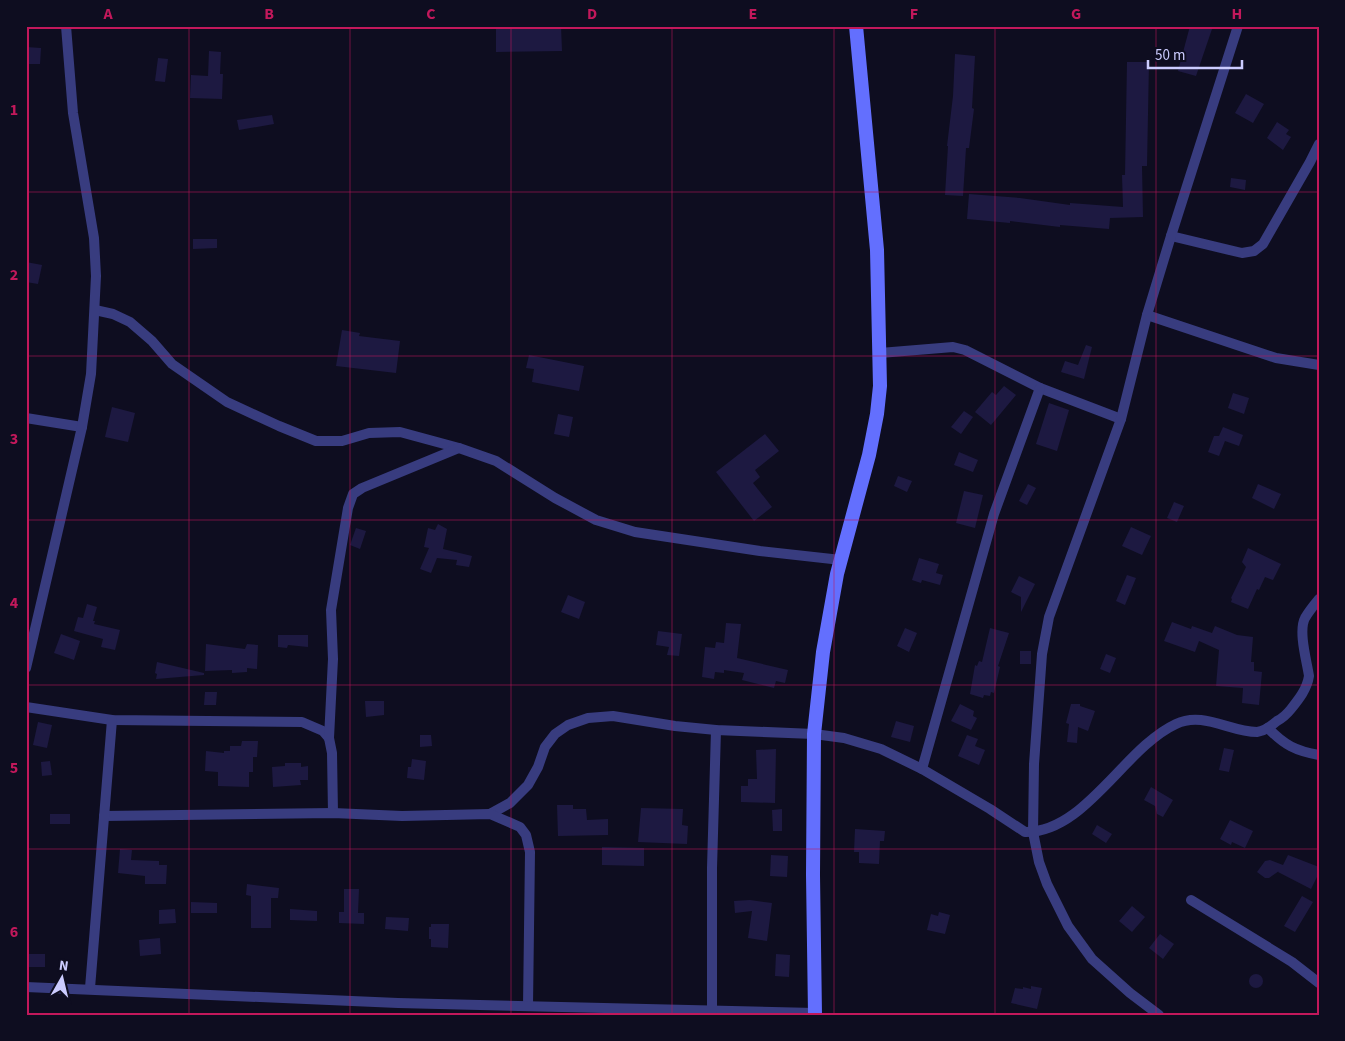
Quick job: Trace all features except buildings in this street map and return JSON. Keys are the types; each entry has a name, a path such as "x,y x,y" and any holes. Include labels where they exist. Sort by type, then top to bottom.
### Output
{"street":[{"path":"26,668 29,647 82,427 91,374 95,310 94,238 73,113 66,26"},
{"path":"26,987 90,988 398,1003 528,1006 580,1011 712,1011 815,1014 813,875 814,734 823,652 841,560 869,455 880,386 877,250 856,26"},
{"path":"1159,1015 1130,993 1092,959 1068,926 1044,877 1039,862 1033,832 1034,764 1044,640 1050,617 1121,419 1147,316 1238,26"},
{"path":"1171,236 1242,253 1254,251 1263,244 1319,144"},
{"path":"95,310 113,314 130,322 152,341 172,364 228,402 316,441 342,441 369,433 394,431 496,460 555,498 596,520 635,532 760,551 841,560"},
{"path":"1147,316 1276,358 1319,365"},
{"path":"880,353 953,347 965,350 1040,388 1121,419"},
{"path":"922,769 994,514 1040,388"},
{"path":"26,418 82,427"},
{"path":"332,813 332,753 329,738 333,659 330,610 348,508 354,494 362,488 459,448"},
{"path":"490,814 510,803 528,785 538,767 545,747 555,734 568,725 588,718 614,716 675,726 716,730 814,734 844,738 881,749 922,769 990,809 1018,829 1025,832 1033,832 1059,823 1084,806 1139,751 1163,730 1178,722 1204,720 1259,732 1288,714 1307,685 1309,676 1302,625 1304,619 1319,599"},
{"path":"26,707 112,720 302,722 323,731 329,738"},
{"path":"90,988 112,720"},
{"path":"1268,728 1294,749 1319,755"},
{"path":"712,1011 712,868 716,730"},
{"path":"104,816 332,813 402,816 490,814 520,827 526,836 530,852 528,1006"},
{"path":"1191,900 1292,962 1319,983"},
{"path":"398,1003 398,1015"}]}
